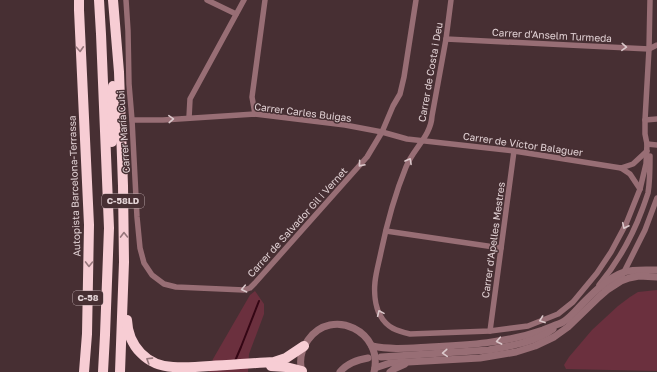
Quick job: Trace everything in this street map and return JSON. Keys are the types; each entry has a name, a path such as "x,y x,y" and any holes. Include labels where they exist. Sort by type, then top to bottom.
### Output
{"highway":[{"name":"C-58","path":"99,0 109,228 106,335 103,372"},
{"name":"C-58LD","path":"113,0 122,132 124,262 120,372"},
{"name":"Autopista Barcelona-Terrassa","path":"78,3 89,225 87,334 84,372"},
{"path":"109,228 115,30"},
{"path":"124,262 127,324 132,342 138,351 146,359 153,363 165,366 184,368 214,368"},
{"path":"179,372 274,362 290,356 304,346"},
{"path":"255,365 286,367 302,372"}],"street":[{"name":"Carrer María Cubi","path":"126,0 129,84 137,218 140,248 144,263"},
{"path":"207,0 236,14"},
{"path":"189,118 190,99 244,0"},
{"path":"255,114 252,97 265,0"},
{"name":"Carrer de Salvador Gil i Vernet","path":"144,263 152,275 164,284 176,287 244,290 250,288 261,278 368,157 382,132 400,94 416,0"},
{"name":"Carrer de Costa i Deu","path":"451,0 432,122 426,136 406,165 395,198 386,231 375,283 375,299 379,314 386,324 397,331 410,334 490,331"},
{"path":"490,331 528,326 558,314 573,302 597,273 611,252 626,224 640,189 646,164 647,144 645,120 650,0"},
{"name":"Carrer d'Anselm Turmeda","path":"446,39 649,48 657,45"},
{"name":"Carrer Carles Buigas","path":"132,120 255,114 314,121 382,132 408,139 423,140"},
{"path":"645,120 657,119"},
{"name":"Carrer de Víctor Balaguer","path":"423,140 514,151 621,168"},
{"path":"647,144 657,145"},
{"name":"Carrer d'Apelles Mestres","path":"490,331 514,151"},
{"path":"621,168 633,164 647,151"},
{"path":"592,294 613,267 636,226 648,194 650,156 647,151"},
{"path":"621,168 630,174 640,189"},
{"path":"578,318 587,304 603,289 622,276 645,230 657,198"},
{"path":"386,231 501,248"},
{"path":"381,357 490,350 538,338 563,322 592,294 615,276 630,270 657,270"},
{"path":"302,372 301,357 304,346 310,337 324,326 336,324 347,325 358,330 366,337 372,346 375,357 374,370 390,363 480,358 516,352 554,338 578,318 599,296 622,281 638,276 656,277"},
{"path":"372,346 386,349 490,343 530,334 563,322"},
{"path":"340,372 355,361 368,358"},
{"path":"390,372 409,362"}],"shaded area":[{"path":"657,290 657,371 566,369 564,365 569,357 592,330 618,306 638,292"},
{"path":"255,291 264,304 264,314 249,354 248,372 209,372 213,359 250,295"}],"waterway":[{"path":"235,361 259,301"}]}
